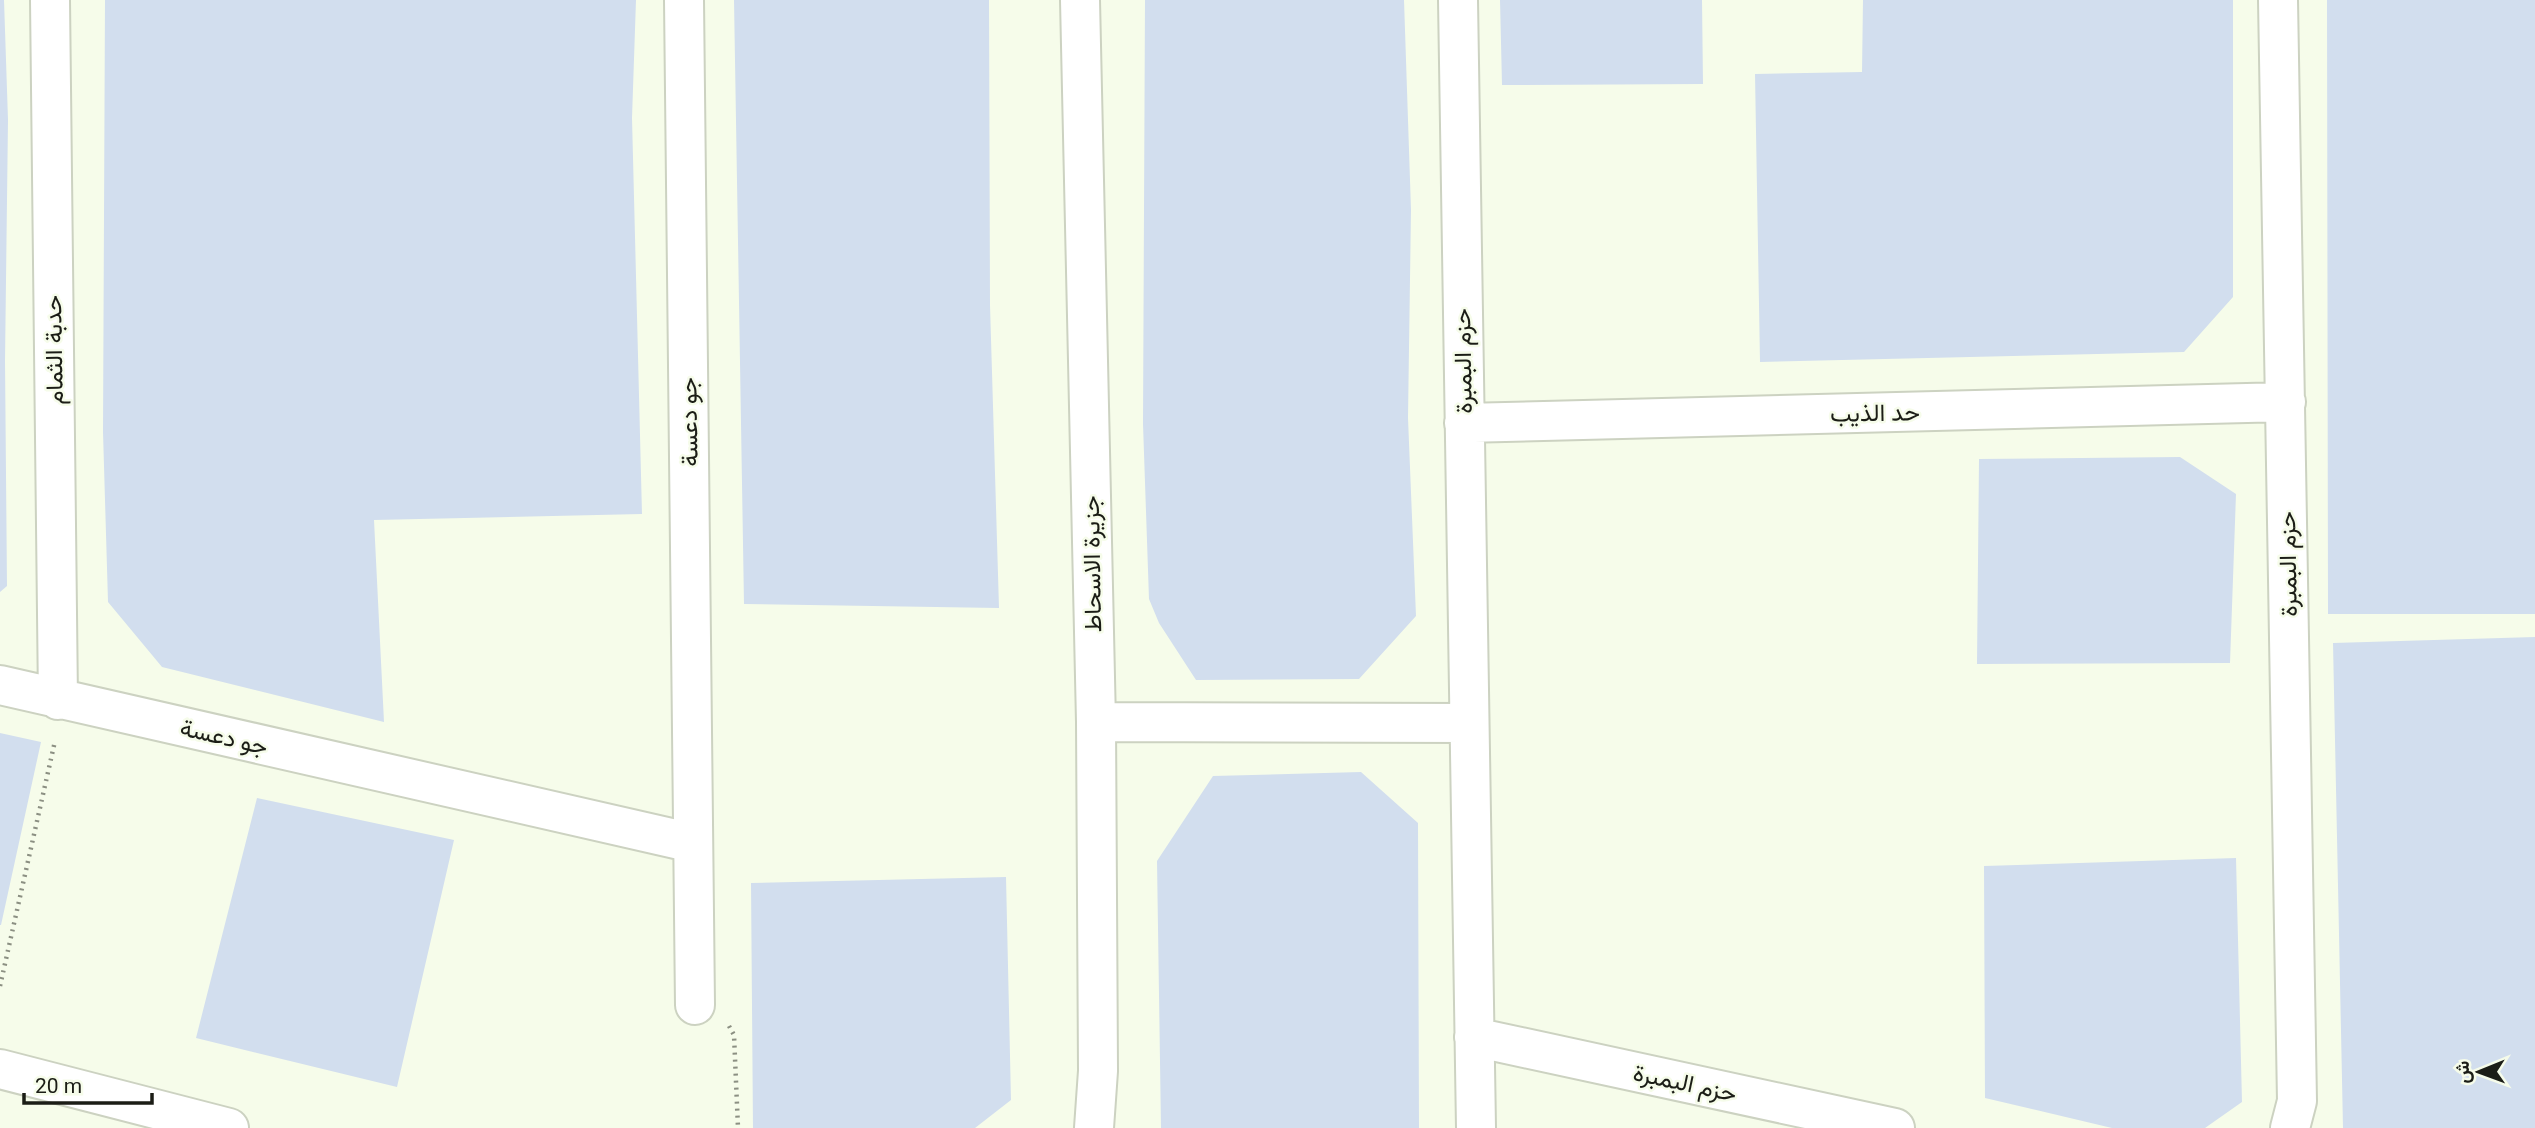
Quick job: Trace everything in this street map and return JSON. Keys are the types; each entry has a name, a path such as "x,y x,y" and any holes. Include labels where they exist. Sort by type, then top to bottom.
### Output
{"street":[{"name":"حدبة الثمام","path":"50,0 58,700"},
{"name":"جو دعسة","path":"684,0 695,1004"},
{"name":"جزيرة الاسحاط","path":"1080,0 1096,722 1098,1071 1094,1128"},
{"name":"حزم البمبرة","path":"1458,0 1476,1128"},
{"name":"حزم البمبرة","path":"2278,0 2297,1101 2290,1128"},
{"name":"حد الذيب","path":"1464,423 2286,402"},
{"name":"جو دعسة","path":"0,685 693,843"},
{"path":"1096,722 1469,723"},
{"name":"حزم البمبرة","path":"1474,1037 1895,1128"},
{"path":"0,1069 229,1128"}],"path":[{"path":"0,986 55,738 58,700"},
{"path":"695,1004 728,1025 734,1035 738,1128"}],"building":[{"path":"0,0 4,0 8,120 5,361 7,586 0,592"},
{"path":"105,0 636,0 632,118 642,514 374,520 384,722 162,667 108,602 103,432"},
{"path":"734,0 989,0 990,305 999,608 744,604"},
{"path":"1145,0 1404,0 1411,210 1408,418 1416,616 1359,679 1196,680 1159,623 1149,599 1143,424"},
{"path":"1500,0 1702,0 1703,84 1502,85"},
{"path":"1863,0 2233,0 2233,297 2184,352 1760,362 1755,74 1862,72"},
{"path":"2327,0 2535,0 2535,614 2328,614"},
{"path":"2180,457 2236,494 2230,663 1977,664 1979,459"},
{"path":"2535,637 2535,1128 2343,1128 2333,643"},
{"path":"0,733 41,742 1,925 0,925"},
{"path":"1361,772 1418,823 1419,1128 1161,1128 1157,861 1213,776"},
{"path":"257,798 454,840 397,1087 196,1038"},
{"path":"2236,858 2242,1102 2205,1128 2112,1128 1985,1098 1984,866"},
{"path":"1006,877 1011,1100 975,1128 753,1128 751,883"}]}
